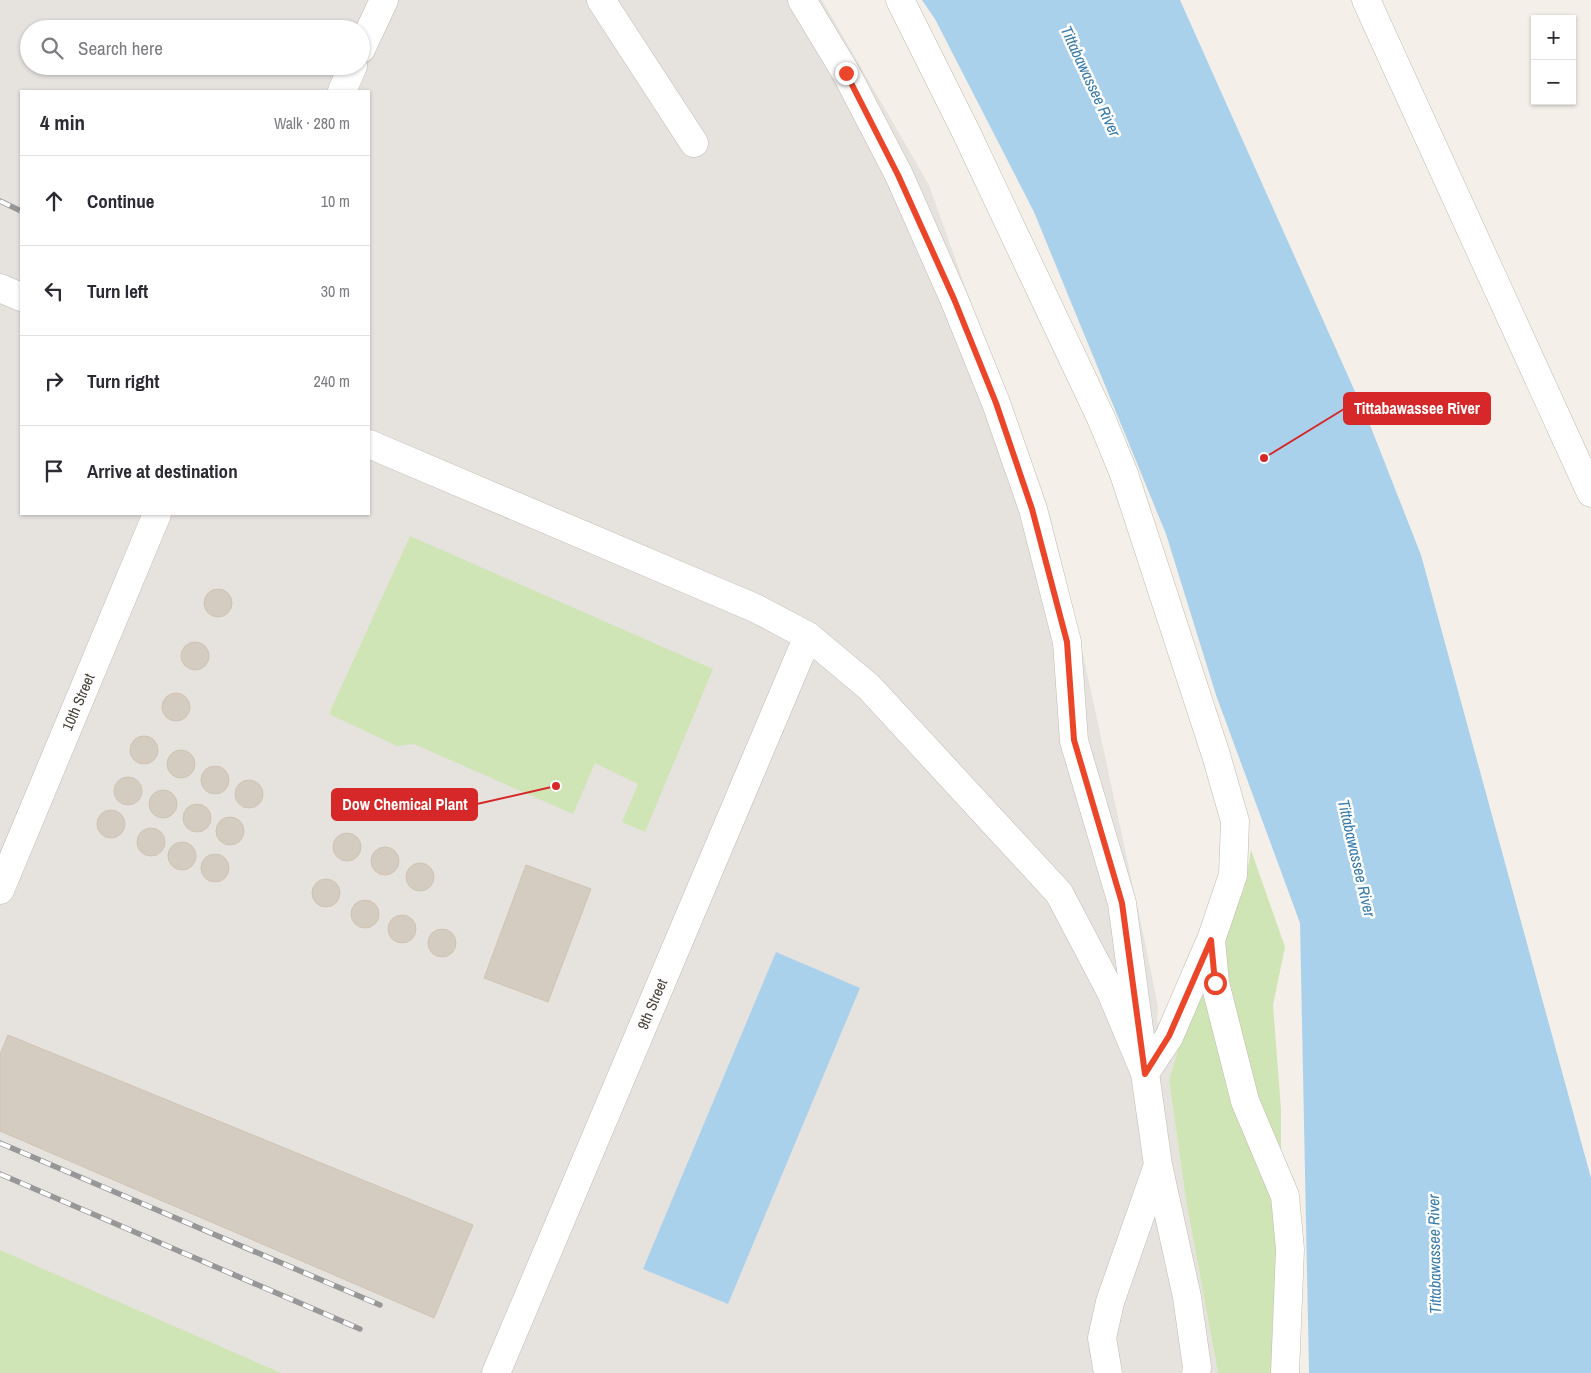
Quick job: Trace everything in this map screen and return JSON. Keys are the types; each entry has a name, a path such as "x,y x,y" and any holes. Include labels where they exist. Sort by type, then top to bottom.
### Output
{"lane":[{"path":"370,30 384,0"},
{"path":"601,0 694,143"},
{"path":"802,0 846,73 898,175 954,299 996,403 1032,509 1067,642 1074,740 1122,903 1158,1166 1187,1297 1197,1366 1196,1373"},
{"path":"900,0 966,132 1101,418 1124,474 1216,755 1235,821 1233,875 1211,940 1169,1036 1145,1074"},
{"path":"1366,0 1591,493"},
{"path":"342,90 349,75"},
{"path":"0,288 20,297"},
{"path":"370,444 755,608 808,636 869,687 1059,893 1111,992 1145,1074"},
{"name":"10th Street","path":"0,890 157,515"},
{"name":"9th Street","path":"496,1373 808,636"},
{"path":"1211,940 1215,983 1245,1100 1285,1196 1290,1249 1286,1373"},
{"path":"1108,1373 1102,1338 1110,1302 1158,1166"}],"shaded area":[{"path":"0,0 822,0 929,185 1006,402 1050,515 1077,626 1146,947 1158,1007 1157,1021 1178,1050 1169,1080 1186,1200 1218,1373 0,1373"}],"green space":[{"path":"410,536 713,669 645,832 622,822 638,784 595,763 573,814 414,744 397,746 329,714"},
{"path":"1251,850 1285,947 1273,1005 1281,1109 1281,1166 1253,1097 1225,986 1222,944 1244,889"},
{"path":"1203,996 1206,999 1276,1202 1279,1373 1218,1373 1186,1200 1169,1080 1178,1050 1175,1045 1197,998"},
{"path":"0,1250 281,1373 0,1373"}],"water":[{"path":"922,0 1180,0 1370,425 1421,555 1591,1178 1591,1373 1309,1373 1300,923 1216,695 1166,534 1034,212 935,19"},
{"path":"776,952 860,988 728,1304 643,1269"}],"building":[{"path":"218,589 228,593 232,603 228,613 218,617 208,613 204,603 208,593"},
{"path":"195,642 205,646 209,656 205,666 195,670 185,666 181,656 185,646"},
{"path":"176,693 186,697 190,707 186,717 176,721 166,717 162,707 166,697"},
{"path":"144,736 154,740 158,750 154,760 144,764 134,760 130,750 134,740"},
{"path":"181,750 191,754 195,764 191,774 181,778 171,774 167,764 171,754"},
{"path":"215,766 225,770 229,780 225,790 215,794 205,790 201,780 205,770"},
{"path":"128,777 138,781 142,791 138,801 128,805 118,801 114,791 118,781"},
{"path":"249,780 259,784 263,794 259,804 249,808 239,804 235,794 239,784"},
{"path":"163,790 173,794 177,804 173,814 163,818 153,814 149,804 153,794"},
{"path":"197,804 207,808 211,818 207,828 197,832 187,828 183,818 187,808"},
{"path":"111,810 121,814 125,824 121,834 111,838 101,834 97,824 101,814"},
{"path":"230,817 240,821 244,831 240,841 230,845 220,841 216,831 220,821"},
{"path":"151,828 161,832 165,842 161,852 151,856 141,852 137,842 141,832"},
{"path":"347,833 357,837 361,847 357,857 347,861 337,857 333,847 337,837"},
{"path":"182,842 192,846 196,856 192,866 182,870 172,866 168,856 172,846"},
{"path":"385,847 395,851 399,861 395,871 385,875 375,871 371,861 375,851"},
{"path":"215,854 225,858 229,868 225,878 215,882 205,878 201,868 205,858"},
{"path":"420,863 430,867 434,877 430,887 420,891 410,887 406,877 410,867"},
{"path":"526,865 591,889 548,1002 484,978"},
{"path":"326,879 336,883 340,893 336,903 326,907 316,903 312,893 316,883"},
{"path":"365,900 375,904 379,914 375,924 365,928 355,924 351,914 355,904"},
{"path":"402,915 412,919 416,929 412,939 402,943 392,939 388,929 392,919"},
{"path":"442,929 452,933 456,943 452,953 442,957 432,953 428,943 432,933"},
{"path":"8,1035 473,1225 434,1318 0,1131 0,1054"}],"railway":[{"path":"0,201 20,211"},
{"path":"0,1143 380,1305"},
{"path":"0,1174 360,1329"}],"place":[{"name":"Tittabawassee River","path":"1264,458"},
{"name":"Dow Chemical Plant","path":"556,786"}],"route":[{"path":"846,73 898,175 954,299 996,403 1032,509 1067,642 1074,740 1122,903 1145,1074 1169,1036 1211,940 1215,983"}]}
